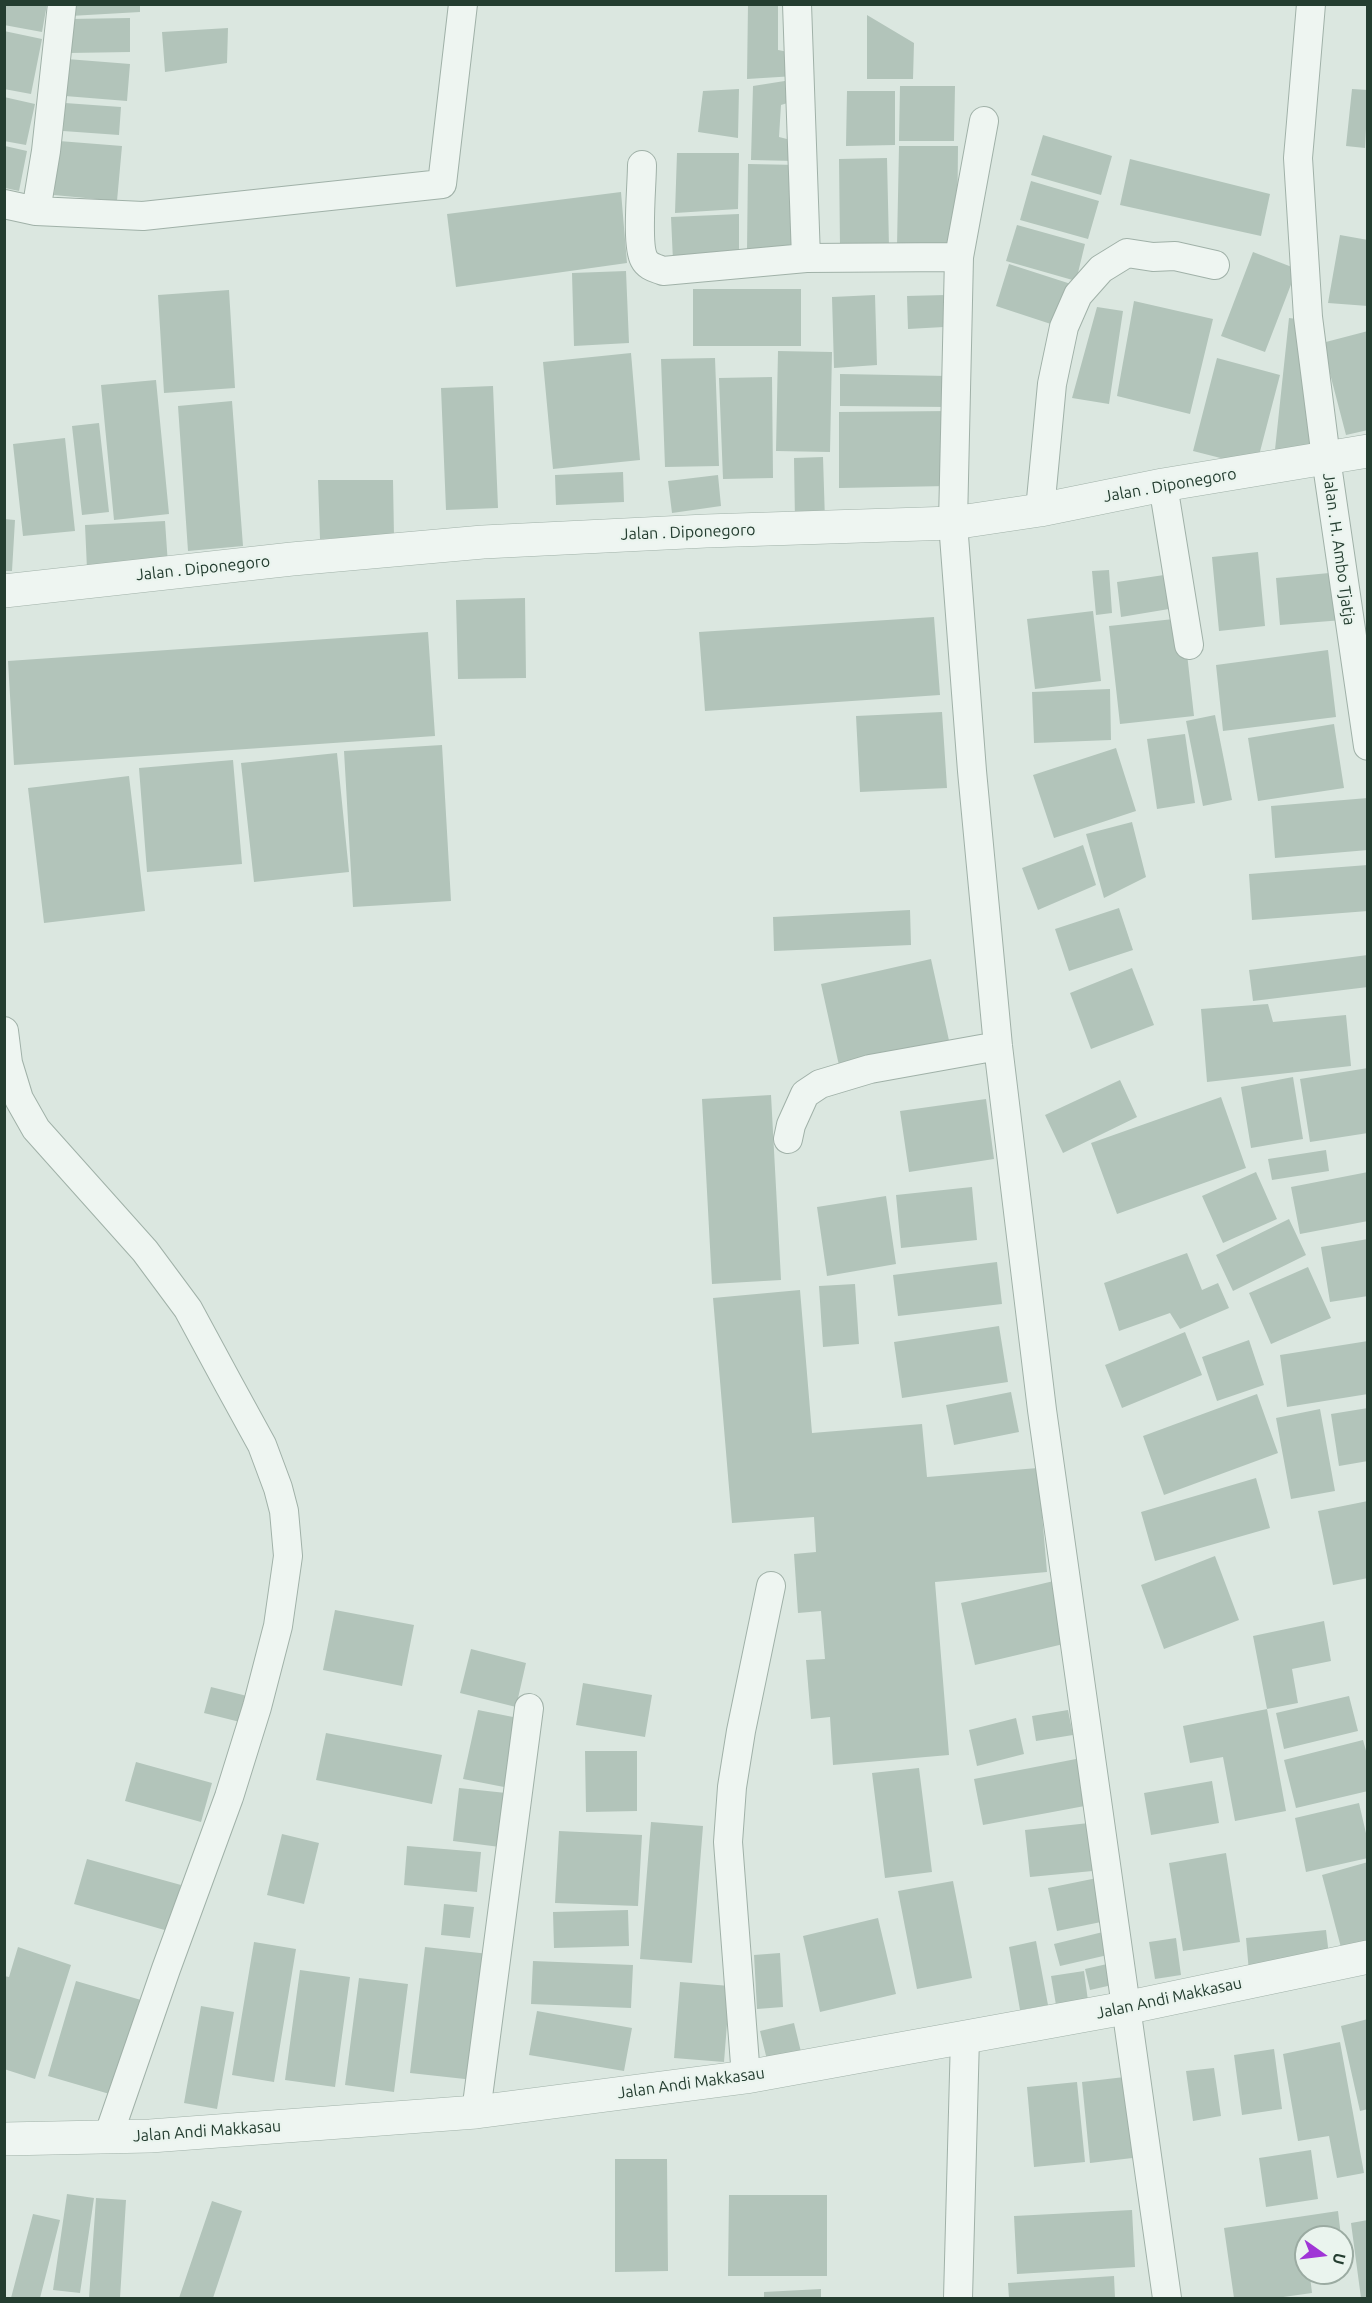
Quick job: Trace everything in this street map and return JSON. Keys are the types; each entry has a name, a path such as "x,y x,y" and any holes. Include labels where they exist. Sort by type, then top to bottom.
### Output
{"street":[{"path":"36,211 46,151 62,4"},
{"path":"4,204 36,211 143,216 442,184 464,4"},
{"path":"797,4 806,258"},
{"name":"Jalan . H. Ambo Tjatja","path":"1311,4 1298,158 1308,317 1368,746"},
{"path":"984,121 959,257 953,523 972,771 998,1046 1042,1410 1167,2298"},
{"path":"642,165 640,245 644,260 650,266 663,271 806,258 959,257"},
{"path":"1040,510 1052,384 1064,327 1077,296 1101,269 1127,253 1153,257 1175,256 1215,264"},
{"name":"Jalan . Diponegoro","path":"4,591 292,558 483,542 706,531 953,523 1040,510 1163,485 1368,451"},
{"path":"1163,485 1189,645"},
{"path":"4,1031 8,1063 19,1099 36,1129 145,1251 188,1309 262,1445 284,1511 288,1556 278,1626 257,1707 229,1797 108,2137"},
{"path":"788,1139 791,1125 805,1094 820,1084 870,1069 998,1046"},
{"path":"746,2077 728,1842 732,1788 741,1731 771,1586"},
{"path":"476,2112 529,1708"},
{"name":"Jalan Andi Makkasau","path":"4,2139 150,2136 476,2112 746,2077 1125,2008 1368,1957"},
{"path":"958,2298 965,2037"}],"building":[{"path":"4,4 47,4 42,32 4,25"},
{"path":"70,4 140,4 140,12 70,16"},
{"path":"748,4 778,4 778,50 794,53 795,76 747,79"},
{"path":"867,15 914,43 913,79 867,79"},
{"path":"130,18 130,52 69,53 68,19"},
{"path":"228,28 227,63 165,72 162,32"},
{"path":"4,31 42,39 31,94 4,89"},
{"path":"67,59 130,64 127,101 65,96"},
{"path":"791,80 794,101 781,105 779,137 795,141 796,161 751,160 753,86"},
{"path":"900,86 955,86 954,141 899,141"},
{"path":"739,89 738,138 698,132 703,91"},
{"path":"1352,89 1368,90 1365,148 1346,146"},
{"path":"847,91 895,91 895,145 846,146"},
{"path":"4,97 35,104 26,145 4,141"},
{"path":"65,103 121,107 119,135 63,131"},
{"path":"1043,135 1112,156 1101,195 1031,175"},
{"path":"59,141 122,146 117,201 54,195"},
{"path":"5,146 27,151 19,191 5,188"},
{"path":"899,146 958,146 957,247 897,246"},
{"path":"677,153 739,153 738,209 675,213"},
{"path":"887,158 889,247 840,248 839,159"},
{"path":"1130,159 1270,194 1261,236 1120,205"},
{"path":"748,164 799,165 799,251 747,251"},
{"path":"1031,181 1099,201 1088,239 1020,220"},
{"path":"621,192 627,263 456,287 447,214"},
{"path":"739,214 739,253 673,261 671,217"},
{"path":"1017,225 1085,244 1076,281 1006,261"},
{"path":"1340,235 1368,240 1368,306 1328,303"},
{"path":"1253,252 1297,269 1265,352 1221,336"},
{"path":"1009,264 1074,285 1060,327 996,306"},
{"path":"626,271 629,343 574,346 572,273"},
{"path":"693,289 801,289 801,346 693,346"},
{"path":"229,290 235,388 164,393 158,295"},
{"path":"875,295 877,365 834,368 832,297"},
{"path":"946,295 944,327 908,329 907,296"},
{"path":"1134,301 1213,319 1190,414 1117,396"},
{"path":"1097,307 1123,311 1109,404 1072,398"},
{"path":"1289,318 1305,320 1320,453 1274,459"},
{"path":"1368,331 1368,430 1346,435 1322,343"},
{"path":"778,351 832,352 830,452 776,451"},
{"path":"631,353 640,460 553,469 543,362"},
{"path":"715,358 719,466 665,467 661,359"},
{"path":"1217,358 1280,375 1256,467 1193,451"},
{"path":"840,374 948,376 948,407 840,406"},
{"path":"772,377 773,478 723,479 719,378"},
{"path":"156,380 169,514 114,520 101,385"},
{"path":"493,386 498,508 446,510 441,388"},
{"path":"232,401 243,546 188,551 178,406"},
{"path":"950,411 948,486 839,488 839,412"},
{"path":"99,423 109,512 82,515 72,426"},
{"path":"65,438 75,531 23,536 13,444"},
{"path":"823,457 825,521 795,522 794,458"},
{"path":"623,472 624,502 556,505 555,475"},
{"path":"718,475 721,506 672,513 668,481"},
{"path":"318,480 393,480 394,537 320,539"},
{"path":"4,519 15,520 12,571 4,571"},
{"path":"165,521 168,565 87,569 85,525"},
{"path":"1258,552 1265,626 1219,631 1212,557"},
{"path":"1109,570 1112,613 1096,615 1092,571"},
{"path":"1340,572 1343,620 1280,625 1276,578"},
{"path":"1164,575 1169,609 1121,617 1117,582"},
{"path":"525,598 526,678 458,679 456,600"},
{"path":"1093,611 1101,681 1035,689 1027,619"},
{"path":"934,617 940,695 705,711 699,632"},
{"path":"1183,618 1194,716 1120,724 1109,626"},
{"path":"428,632 435,736 14,765 8,661"},
{"path":"1328,650 1336,717 1223,731 1216,665"},
{"path":"1110,689 1111,740 1034,743 1032,692"},
{"path":"942,712 947,788 860,792 856,716"},
{"path":"1215,715 1232,800 1203,806 1186,721"},
{"path":"1334,724 1344,788 1258,801 1248,738"},
{"path":"1185,734 1195,803 1157,809 1147,739"},
{"path":"442,745 451,901 353,907 344,751"},
{"path":"1116,748 1136,811 1054,838 1033,775"},
{"path":"337,753 349,872 254,882 241,763"},
{"path":"233,760 242,864 147,872 139,768"},
{"path":"129,776 145,911 44,923 28,788"},
{"path":"1368,798 1368,850 1275,858 1271,806"},
{"path":"1132,822 1146,877 1104,898 1086,834"},
{"path":"1083,845 1096,885 1038,910 1022,868"},
{"path":"1368,865 1368,911 1252,920 1249,874"},
{"path":"1119,908 1133,950 1069,971 1055,929"},
{"path":"910,910 911,945 774,951 773,917"},
{"path":"1368,955 1368,987 1253,1001 1249,970"},
{"path":"931,959 950,1045 840,1070 821,984"},
{"path":"1132,968 1154,1025 1091,1049 1070,993"},
{"path":"1268,1004 1273,1022 1346,1015 1351,1066 1207,1082 1201,1009"},
{"path":"1368,1068 1368,1133 1310,1142 1300,1079"},
{"path":"1293,1077 1303,1139 1251,1148 1241,1087"},
{"path":"1120,1080 1137,1117 1063,1153 1045,1115"},
{"path":"771,1095 781,1280 712,1284 702,1099"},
{"path":"1221,1097 1246,1168 1117,1214 1091,1143"},
{"path":"986,1099 994,1159 909,1172 900,1111"},
{"path":"1326,1150 1329,1171 1272,1180 1268,1159"},
{"path":"1256,1172 1277,1219 1223,1243 1202,1196"},
{"path":"1368,1172 1368,1221 1300,1234 1291,1187"},
{"path":"972,1187 977,1240 901,1248 896,1195"},
{"path":"886,1196 896,1264 827,1276 817,1207"},
{"path":"1289,1219 1306,1255 1233,1291 1216,1255"},
{"path":"1368,1239 1368,1296 1330,1302 1321,1247"},
{"path":"1187,1253 1202,1290 1218,1283 1229,1308 1180,1329 1170,1313 1119,1331 1104,1283"},
{"path":"997,1262 1002,1304 898,1316 893,1275"},
{"path":"1308,1267 1331,1318 1271,1344 1249,1293"},
{"path":"855,1284 859,1344 823,1347 819,1286"},
{"path":"800,1290 812,1433 922,1424 927,1477 1038,1468 1047,1572 935,1582 949,1755 833,1765 830,1717 811,1719 806,1660 825,1659 821,1611 798,1613 794,1554 816,1552 814,1517 732,1523 713,1298"},
{"path":"999,1326 1008,1382 902,1398 894,1342"},
{"path":"1185,1332 1202,1375 1122,1408 1105,1365"},
{"path":"1249,1340 1264,1385 1217,1401 1202,1357"},
{"path":"1368,1341 1368,1394 1287,1407 1280,1355"},
{"path":"1011,1392 1019,1432 954,1445 946,1405"},
{"path":"1257,1394 1278,1453 1164,1495 1143,1436"},
{"path":"1368,1408 1368,1461 1339,1466 1331,1414"},
{"path":"1320,1409 1335,1491 1291,1499 1276,1418"},
{"path":"1256,1478 1270,1528 1155,1561 1141,1512"},
{"path":"1368,1501 1368,1578 1333,1585 1318,1511"},
{"path":"1215,1556 1239,1620 1164,1649 1141,1585"},
{"path":"1058,1580 1072,1642 975,1665 961,1603"},
{"path":"335,1610 414,1625 402,1686 323,1670"},
{"path":"1324,1621 1331,1661 1292,1669 1298,1703 1267,1709 1253,1636"},
{"path":"471,1649 526,1663 516,1707 460,1693"},
{"path":"583,1683 652,1695 645,1737 576,1725"},
{"path":"211,1687 251,1697 244,1723 204,1713"},
{"path":"1349,1696 1358,1731 1284,1749 1276,1713"},
{"path":"1267,1709 1286,1811 1235,1821 1223,1757 1190,1763 1183,1726"},
{"path":"478,1710 518,1718 504,1787 463,1779"},
{"path":"1068,1710 1073,1735 1036,1741 1032,1716"},
{"path":"1016,1718 1024,1754 977,1766 969,1730"},
{"path":"326,1733 442,1755 432,1804 316,1780"},
{"path":"1363,1740 1368,1758 1368,1791 1296,1808 1284,1760"},
{"path":"585,1751 637,1751 637,1811 586,1812"},
{"path":"1081,1758 1090,1805 983,1825 974,1779"},
{"path":"136,1762 212,1783 201,1822 125,1801"},
{"path":"919,1768 932,1872 885,1878 872,1773"},
{"path":"1212,1781 1219,1823 1151,1835 1144,1793"},
{"path":"459,1788 506,1793 500,1847 453,1841"},
{"path":"1359,1803 1368,1842 1368,1858 1306,1872 1295,1818"},
{"path":"651,1822 703,1826 692,1963 640,1959"},
{"path":"1098,1822 1103,1870 1030,1877 1025,1830"},
{"path":"559,1831 642,1835 638,1906 555,1903"},
{"path":"282,1834 319,1843 304,1904 267,1895"},
{"path":"407,1846 481,1852 477,1892 404,1885"},
{"path":"1226,1853 1240,1942 1183,1951 1169,1863"},
{"path":"87,1859 181,1885 168,1931 74,1904"},
{"path":"1368,1862 1368,1953 1344,1959 1322,1875"},
{"path":"1097,1878 1106,1921 1057,1931 1048,1888"},
{"path":"953,1881 972,1978 917,1989 898,1891"},
{"path":"444,1904 474,1907 470,1938 441,1935"},
{"path":"628,1910 629,1946 554,1948 553,1912"},
{"path":"878,1918 896,1994 820,2012 803,1936"},
{"path":"1326,1930 1330,1964 1249,1972 1246,1938"},
{"path":"1107,1931 1112,1954 1060,1966 1054,1944"},
{"path":"1176,1938 1181,1975 1155,1979 1149,1942"},
{"path":"1036,1941 1048,2005 1020,2010 1009,1947"},
{"path":"254,1942 296,1949 274,2082 232,2075"},
{"path":"18,1947 71,1965 35,2079 4,2069 4,1976 9,1977"},
{"path":"425,1947 489,1954 474,2080 410,2073"},
{"path":"780,1953 783,2007 757,2009 754,1955"},
{"path":"533,1961 633,1965 631,2008 531,2004"},
{"path":"1116,1962 1121,1983 1090,1990 1085,1969"},
{"path":"300,1970 350,1977 335,2087 285,2080"},
{"path":"1084,1971 1088,2001 1056,2005 1051,1976"},
{"path":"359,1978 408,1984 394,2092 345,2085"},
{"path":"76,1981 141,2000 113,2095 48,2076"},
{"path":"680,1982 730,1986 724,2062 674,2058"},
{"path":"201,2006 234,2012 217,2109 184,2103"},
{"path":"537,2011 632,2028 624,2071 529,2055"},
{"path":"1368,2019 1368,2109 1360,2111 1341,2026"},
{"path":"794,2023 802,2056 768,2064 760,2031"},
{"path":"1340,2042 1364,2173 1337,2178 1329,2136 1298,2141 1283,2054"},
{"path":"1274,2049 1282,2109 1242,2115 1234,2055"},
{"path":"1214,2068 1221,2116 1193,2121 1186,2071"},
{"path":"1133,2076 1141,2157 1090,2163 1082,2082"},
{"path":"1077,2082 1085,2162 1034,2167 1027,2087"},
{"path":"1311,2150 1318,2199 1266,2207 1259,2158"},
{"path":"615,2159 667,2159 668,2271 615,2272"},
{"path":"67,2194 94,2198 80,2293 53,2290"},
{"path":"729,2195 827,2195 827,2276 728,2276"},
{"path":"96,2198 126,2200 120,2298 89,2298"},
{"path":"212,2201 242,2211 213,2298 179,2298"},
{"path":"1132,2210 1135,2267 1017,2274 1014,2216"},
{"path":"1338,2211 1340,2225 1294,2225 1294,2285 1311,2285 1312,2293 1276,2298 1234,2298 1224,2228"},
{"path":"33,2214 60,2220 40,2298 11,2298"},
{"path":"1368,2220 1368,2298 1361,2298 1354,2246 1354,2225 1351,2223"},
{"path":"1114,2276 1115,2298 1009,2298 1008,2283"},
{"path":"821,2289 821,2298 764,2298 764,2292"}]}
